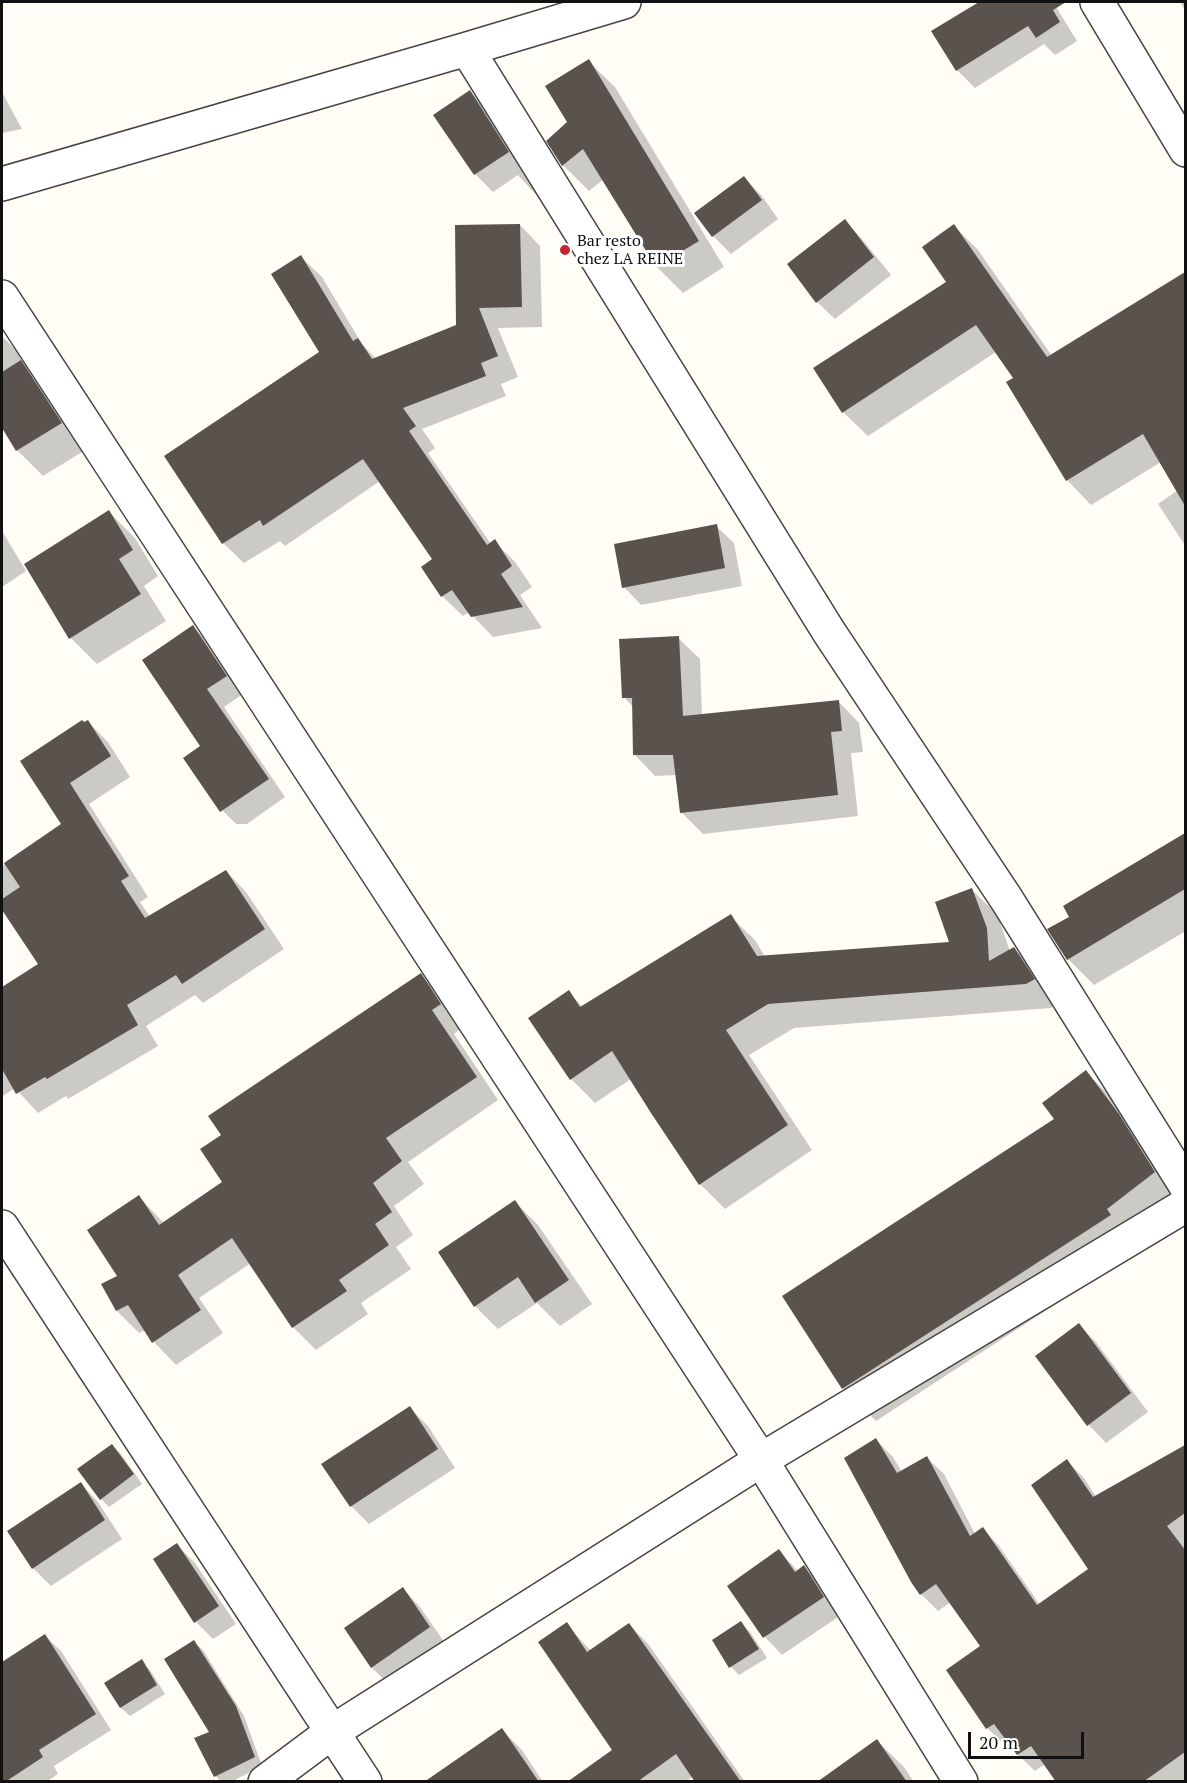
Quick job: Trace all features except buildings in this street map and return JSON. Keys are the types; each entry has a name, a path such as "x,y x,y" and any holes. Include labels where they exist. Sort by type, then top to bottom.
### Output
{"street":[{"path":"2,184 624,2"},
{"path":"1096,2 1185,150"},
{"path":"467,49 829,632 1007,900 1185,1186"},
{"path":"2,297 761,1460 961,1782"},
{"path":"265,1782 332,1732 761,1460 1185,1205"},
{"path":"2,1227 365,1782"}],"place":[{"name":"Bar resto chez LA REINE","path":"565,250"}]}
